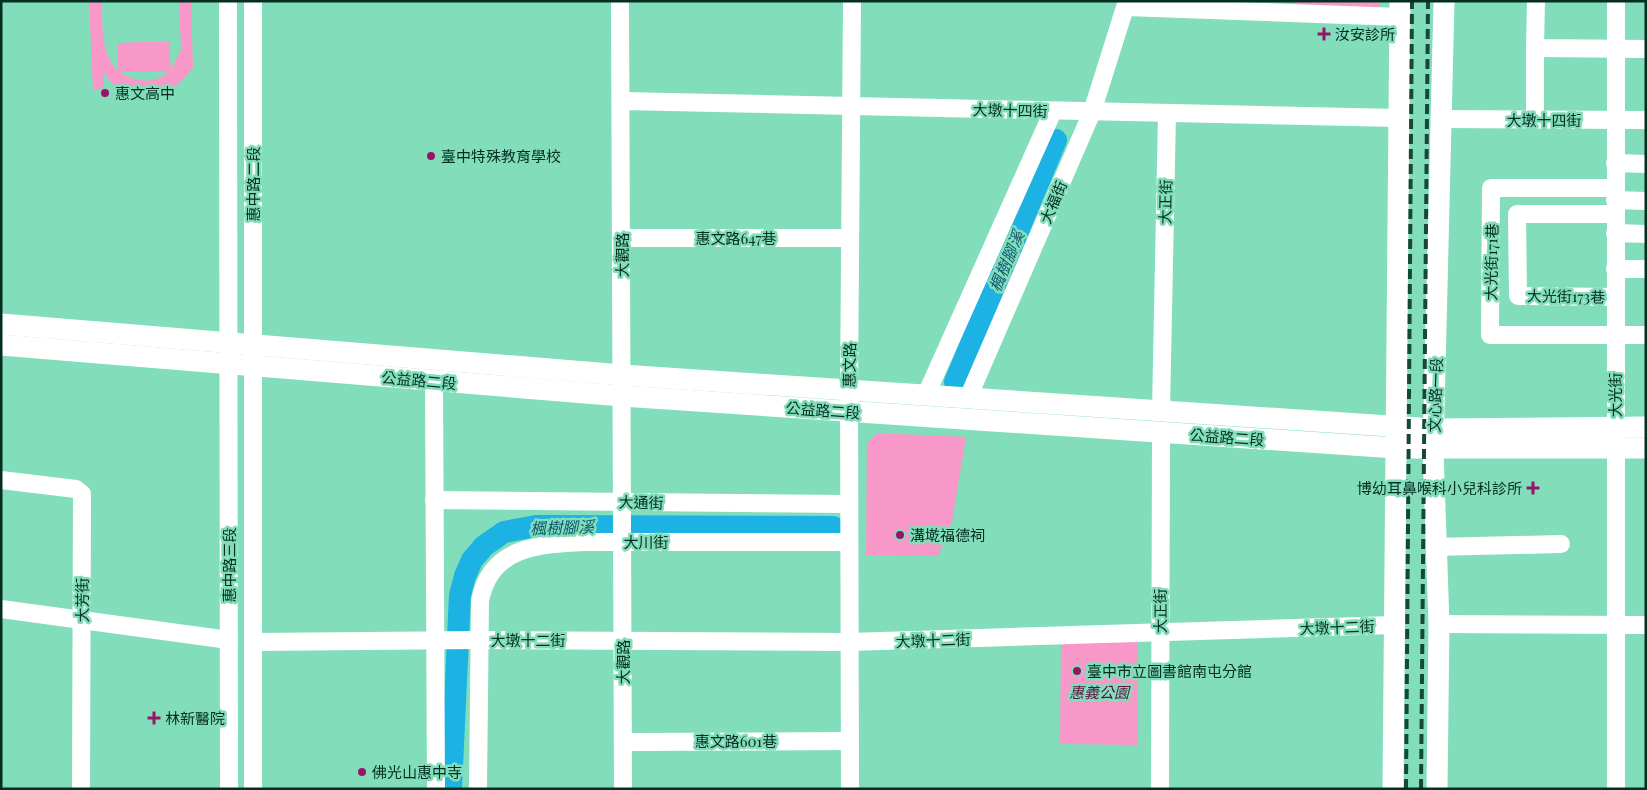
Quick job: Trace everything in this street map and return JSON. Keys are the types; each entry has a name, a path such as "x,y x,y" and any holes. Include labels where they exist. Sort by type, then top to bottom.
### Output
{"main road":[{"name":"文心路一段","path":"1436,789 1438,624 1433,450 1444,1"},
{"path":"1393,789 1400,9"},
{"name":"公益路二段","path":"1,324 253,344 849,412 1433,450 1646,448"},
{"name":"公益路二段","path":"1,345 434,381 849,390 1434,429 1646,427"}],"street":[{"name":"惠中路二段","path":"228,1 228,342"},
{"name":"惠中路二段","path":"253,1 253,366"},
{"name":"大觀路","path":"620,1 622,101 622,789"},
{"name":"惠文路","path":"850,789 849,390 852,1"},
{"path":"1535,120 1536,1"},
{"name":"大光街","path":"1616,1 1616,789"},
{"path":"1126,4 1400,9"},
{"name":"大福街","path":"968,398 1092,112 1126,4"},
{"path":"1535,48 1646,49"},
{"name":"大墩十四街","path":"622,101 1399,118"},
{"path":"926,395 1053,111"},
{"name":"大正街","path":"1161,411 1167,113"},
{"name":"大墩十四街","path":"1442,119 1646,120"},
{"path":"1615,163 1646,164"},
{"name":"大光街171巷","path":"1615,201 1491,188 1490,335 1615,336"},
{"path":"1615,201 1646,200"},
{"name":"大光街173巷","path":"1615,201 1517,214 1518,296 1615,297"},
{"path":"1615,233 1646,234"},
{"name":"惠文路647巷","path":"622,238 850,238"},
{"path":"1615,269 1646,269"},
{"path":"1615,336 1646,335"},
{"name":"惠中路三段","path":"228,342 230,789"},
{"name":"惠中路三段","path":"253,366 253,789"},
{"path":"434,381 434,500 439,640 436,789"},
{"name":"大正街","path":"1160,789 1161,432"},
{"name":"大芳街","path":"1,480 76,489 82,494 82,789"},
{"name":"大通街","path":"434,500 623,506 849,504"},
{"name":"大川街","path":"478,789 475,640 482,589 496,566 510,555 548,544 623,538 849,542"},
{"path":"1436,547 1560,544"},
{"path":"1,609 229,640"},
{"path":"1438,624 1646,625"},
{"name":"大墩十二街","path":"439,640 849,642 1394,625"},
{"path":"253,642 439,640"},
{"name":"惠文路601巷","path":"623,742 850,741"}],"green space":[{"path":"89,1 102,1 105,47 112,64 118,71 118,43 169,41 171,70 181,49 179,1 191,1 193,68 177,85 158,92 129,93 117,88 104,72 104,88 93,91","holes":["169,71 152,80 139,80 120,72"]},
{"path":"1296,1 1379,1 1379,9 1296,9"},
{"path":"877,433 966,437 952,522 938,556 866,555 867,443"},
{"name":"惠義公園","path":"1061,639 1138,640 1137,745 1060,744"}],"waterway":[{"name":"楓樹腳溪","path":"955,382 1056,140"},
{"name":"楓樹腳溪","path":"451,789 460,595 472,560 484,546 504,532 536,526 833,527"}],"railway":[{"path":"1406,789 1412,1"},
{"path":"1421,789 1428,1"}],"place":[{"name":"汝安診所","path":"1324,34"},
{"name":"惠文高中","path":"105,93"},
{"name":"臺中特殊教育學校","path":"431,156"},
{"name":"博幼耳鼻喉科小兒科診所","path":"1533,488"},
{"name":"溝墘福德祠","path":"900,535"},
{"name":"臺中市立圖書館南屯分館","path":"1077,671"},
{"name":"林新醫院","path":"154,718"},
{"name":"佛光山惠中寺","path":"362,772"}]}
